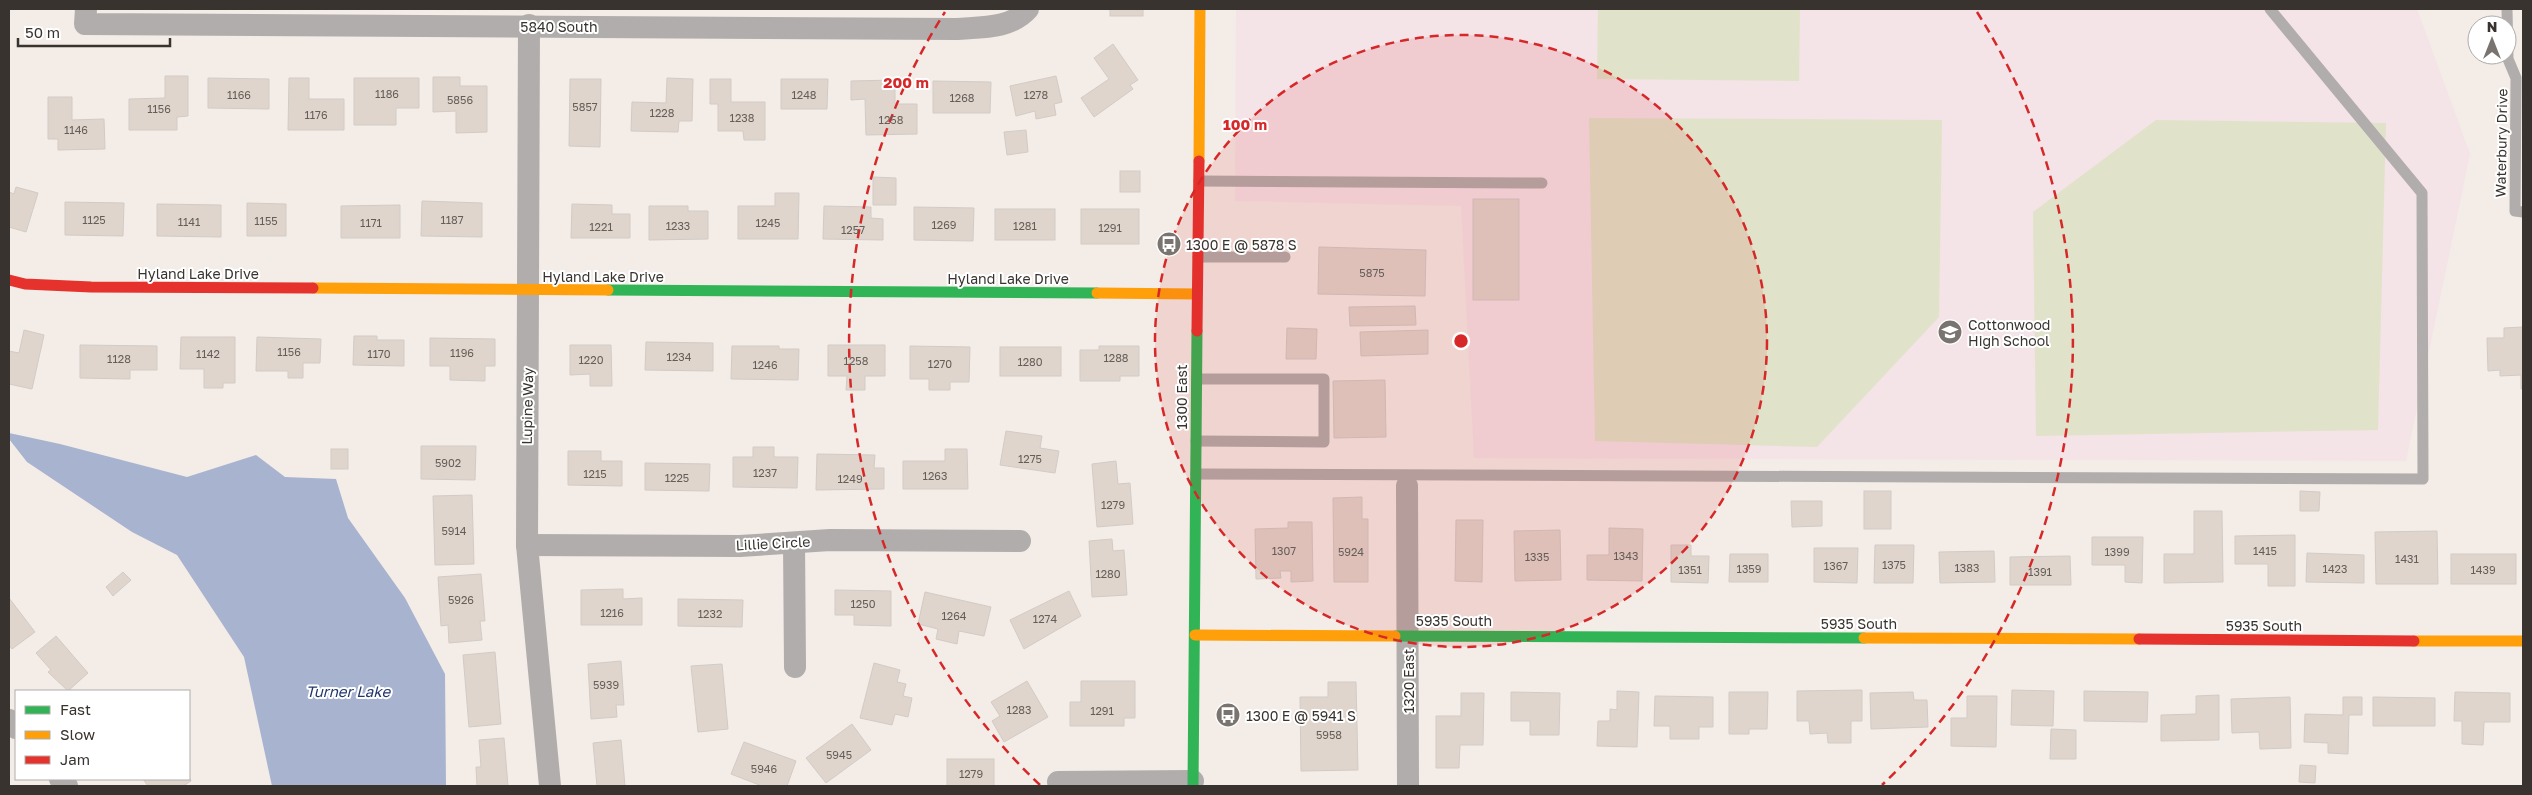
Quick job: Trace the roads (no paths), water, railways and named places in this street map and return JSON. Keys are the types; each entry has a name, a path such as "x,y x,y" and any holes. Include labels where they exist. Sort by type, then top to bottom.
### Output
{"street":[{"name":"5840 South","path":"85,16 529,25 908,18 956,29 999,26 1028,9"},
{"name":"1300 East","path":"1193,784 1200,9"},
{"name":"Lupine Way","path":"529,25 527,545 550,786"},
{"name":"Hyland Lake Drive","path":"9,280 25,284 91,287 1197,294"},
{"name":"1320 East","path":"1407,486 1408,786"},
{"name":"Lillie Circle","path":"527,545 740,546 830,540 1020,541"},
{"path":"794,543 795,667"},
{"name":"5935 South","path":"1194,635 2523,641"},
{"path":"1058,782 1193,784"}],"lane":[{"path":"1196,474 2422,480 2422,194 2270,9"},
{"name":"Waterbury Drive","path":"2507,9 2508,59 2516,78 2515,212 2523,212"},
{"path":"1198,180 1542,183"},
{"path":"1198,257 1285,257"},
{"path":"1196,441 1324,442 1324,379 1197,379"}],"water":[{"name":"Turner Lake","path":"9,433 60,444 187,477 256,455 285,477 336,479 348,518 405,598 445,674 446,786 272,786 244,657 177,555 132,532 27,462 9,439"}],"place":[{"name":"1300 E @ 5878 S","path":"1169,244"},
{"name":"Cottonwood High School","path":"1950,332"},
{"name":"1300 E @ 5941 S","path":"1228,715"}]}
